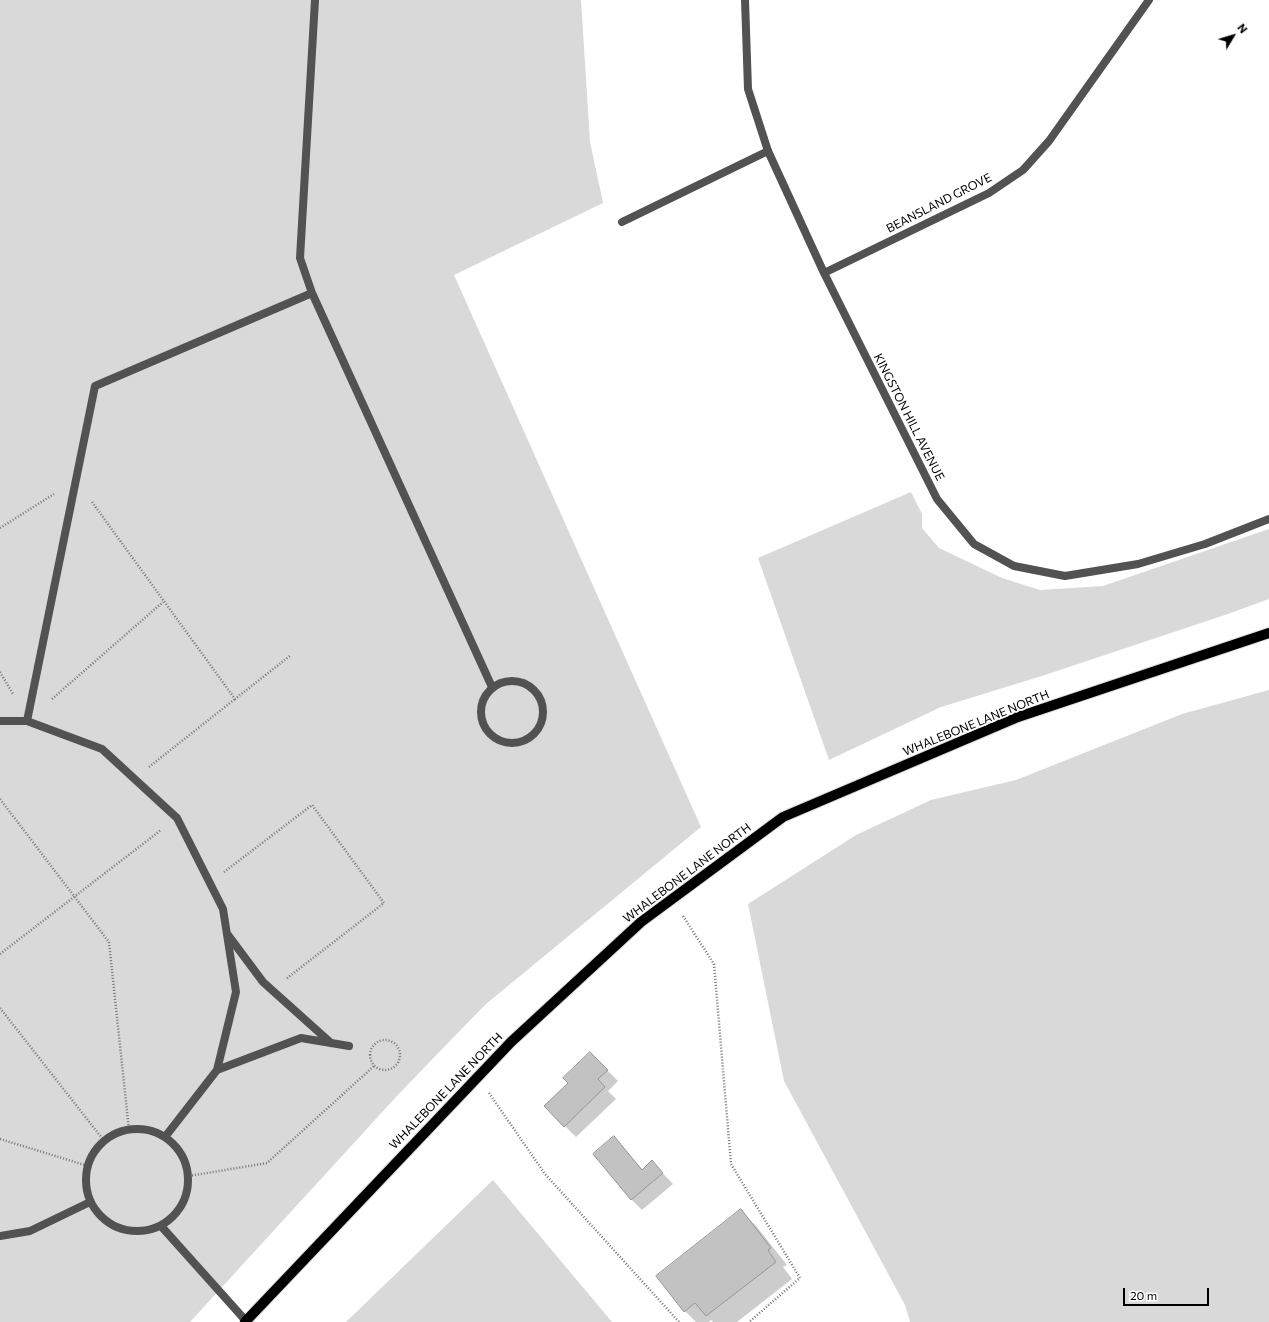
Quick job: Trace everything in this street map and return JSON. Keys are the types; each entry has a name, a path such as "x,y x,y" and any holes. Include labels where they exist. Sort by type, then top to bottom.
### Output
{"main road":[{"name":"WHALEBONE LANE NORTH","path":"245,1321 510,1042 640,922 784,817 1018,717 1269,633"}],"street":[{"path":"316,0 300,258 312,293 492,687"},
{"name":"KINGSTON HILL AVENUE","path":"745,0 748,89 768,151 824,273 937,499 974,544 1014,566 1065,576 1138,564 1205,544 1269,519"},
{"name":"BEANSLAND GROVE","path":"824,273 989,193 1023,170 1049,141 1149,0"},
{"path":"622,222 768,151"},
{"path":"27,721 95,386 312,293"},
{"path":"514,681 524,683 537,693 542,703 542,721 537,730 529,738 519,742 508,742 496,738 488,731 482,719 481,708 492,687 503,682 514,681"},
{"path":"0,721 27,721 102,748 177,818 223,910 236,992 217,1070 165,1137"},
{"path":"227,933 263,982 331,1043"},
{"path":"217,1070 301,1038 349,1046"},
{"path":"141,1129 165,1137 178,1149 186,1164 188,1176 187,1194 182,1206 171,1220 162,1226 136,1232 119,1229 104,1220 90,1202 86,1185 88,1166 96,1150 112,1135 129,1130 141,1129"},
{"path":"0,1236 30,1231 90,1202"},
{"path":"162,1226 245,1321"}],"path":[{"path":"0,528 76,480 235,699"},
{"path":"27,721 163,602"},
{"path":"134,779 291,655"},
{"path":"0,799 109,942 129,1130"},
{"path":"210,883 312,805 384,903 272,990"},
{"path":"0,954 177,818"},
{"path":"672,899 714,964 731,1164 800,1278 749,1322"},
{"path":"0,1008 104,1142"},
{"path":"384,1040 398,1046 400,1053 398,1063 389,1070 384,1071 374,1066 370,1058 370,1053 374,1044 384,1040"},
{"path":"188,1176 267,1163 374,1066"},
{"path":"478,1076 546,1174 678,1322"},
{"path":"0,1139 88,1166"}],"shaded area":[{"path":"0,0 581,0 590,142 603,203 454,275 701,827 486,1004 396,1097 190,1322 0,1322"},
{"path":"911,492 922,514 922,528 939,548 1002,578 1040,590 1103,586 1269,529 1269,599 1045,675 941,707 829,760 758,558"},
{"path":"1269,690 1269,1322 910,1322 905,1305 784,1081 748,904 856,835 931,800 1016,780 1182,714"},
{"path":"493,1180 612,1322 346,1322"}],"building":[{"path":"590,1052 608,1070 598,1079 605,1087 564,1127 544,1106 568,1083 563,1078"},
{"path":"614,1136 642,1170 652,1160 663,1173 631,1200 593,1154"},
{"path":"741,1209 771,1248 768,1250 776,1262 706,1316 695,1303 684,1312 656,1276"}]}
